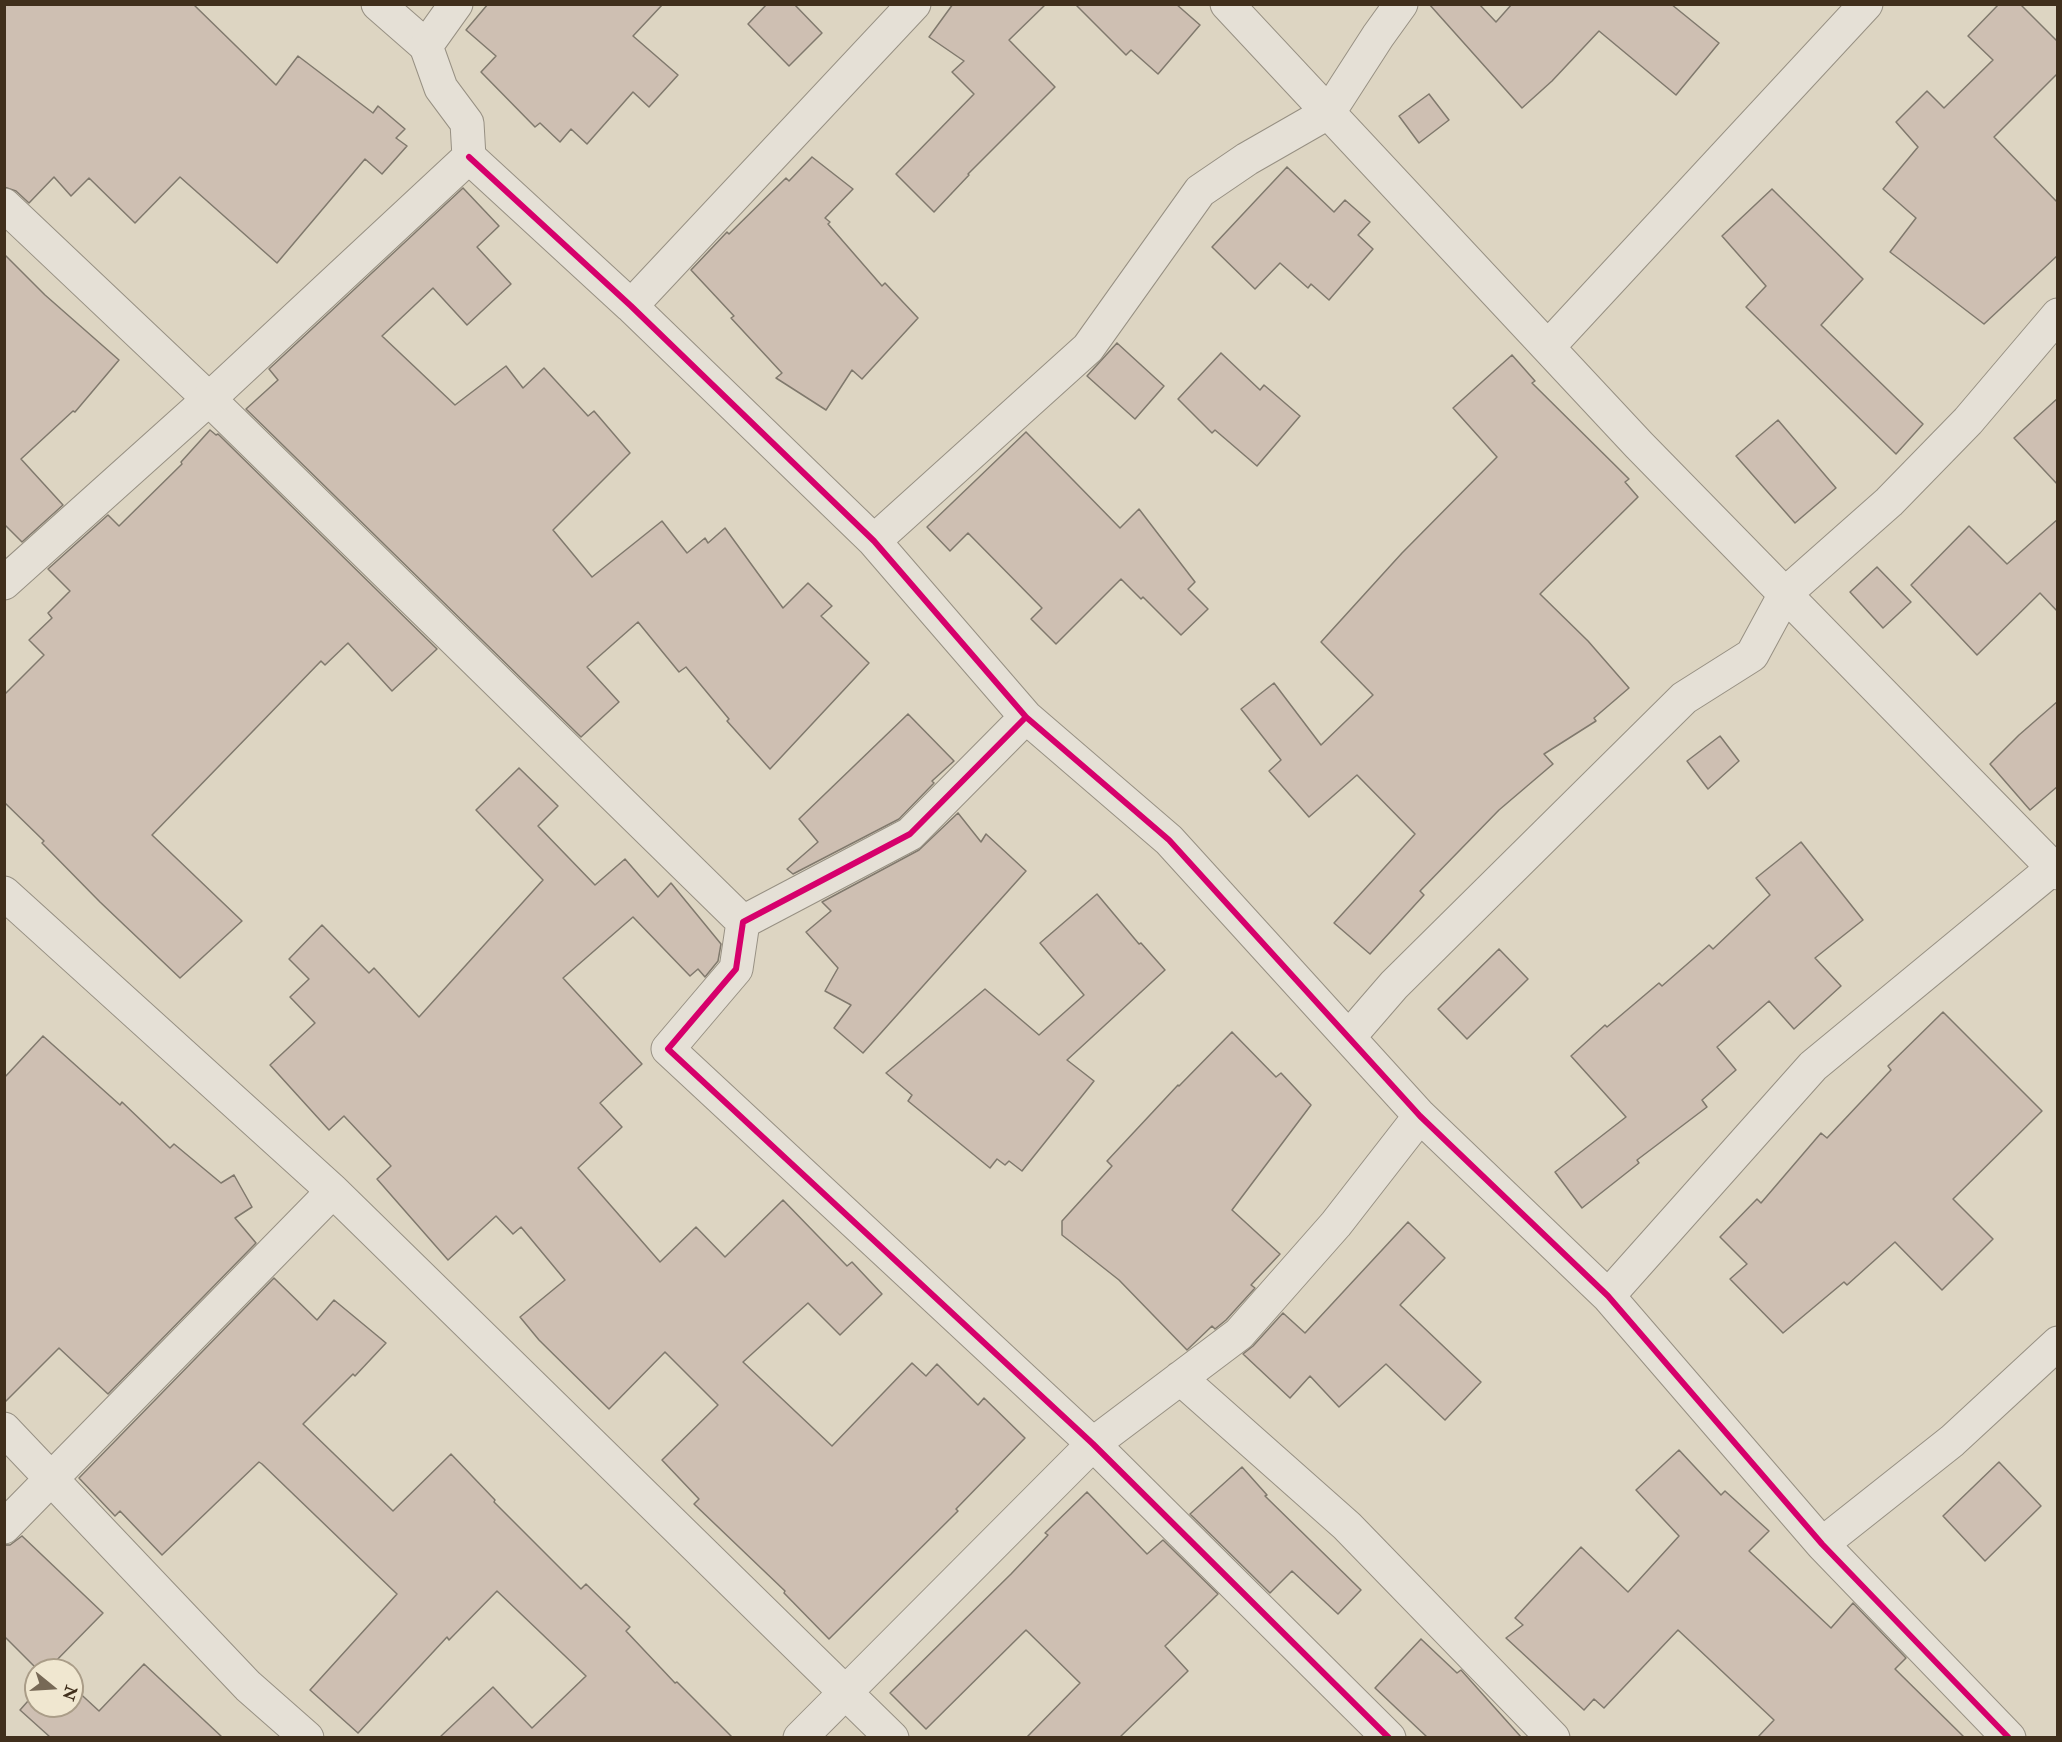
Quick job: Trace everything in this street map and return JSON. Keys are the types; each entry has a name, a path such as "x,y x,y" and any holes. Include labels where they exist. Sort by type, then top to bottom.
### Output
{"street":[{"path":"378,4 426,46 441,88 467,123 469,157 631,306 874,541 1026,717 1169,840 1420,1116 1608,1296 1822,1544 2009,1737"},
{"path":"426,46 456,4"},
{"path":"631,306 914,4"},
{"path":"1227,4 1639,446 2056,869 1813,1066 1608,1296"},
{"path":"874,541 1088,348 1200,191 1247,159 1329,112 1401,4"},
{"path":"1548,348 1866,4"},
{"path":"4,583 209,399 469,157"},
{"path":"4,205 209,399 743,922"},
{"path":"1349,1037 1394,985 1684,698 1752,655 1785,594 1890,502 1968,421 2058,315"},
{"path":"743,922 910,834 1026,717"},
{"path":"4,893 333,1191 892,1737"},
{"path":"743,922 736,969 668,1049 1093,1444 1389,1737"},
{"path":"800,1737 1093,1444 1239,1334 1336,1224 1420,1116"},
{"path":"4,1527 333,1191"},
{"path":"1822,1544 1952,1441 2058,1342"},
{"path":"1180,1378 1347,1526 1553,1737"},
{"path":"4,1429 248,1686 307,1737"}],"building":[{"path":"4,4 193,4 276,85 298,56 373,113 378,106 405,129 396,138 407,146 382,174 365,159 277,263 180,177 135,223 89,178 71,196 54,177 29,203 16,191 4,187"},
{"path":"488,4 663,4 633,36 678,75 649,107 633,92 587,144 571,129 560,142 540,123 535,127 481,72 496,56 466,30"},
{"path":"767,4 794,4 822,33 789,66 748,24"},
{"path":"953,4 1046,4 1009,40 1055,87 968,174 934,212 896,174 974,94 952,72 964,61 929,37"},
{"path":"1075,4 1176,4 1200,25 1158,74 1131,50 1126,55"},
{"path":"1429,4 1479,4 1496,22 1512,4 1671,4 1719,43 1676,95 1599,31 1552,81 1522,108"},
{"path":"1999,4 2020,4 2058,42 2058,73 1994,137 2058,203 2058,255 1984,324 1890,252 1916,218 1883,189 1918,147 1896,122 1927,91 1944,108 1993,60 1968,36"},
{"path":"1429,94 1449,120 1419,143 1399,116"},
{"path":"812,157 853,189 825,218 830,222 828,224 882,286 885,283 918,318 862,379 852,370 826,410 776,378 782,373 731,318 734,316 691,270 727,232 729,234 786,178 789,181"},
{"path":"1287,167 1334,212 1345,200 1370,222 1358,235 1373,249 1329,300 1311,284 1308,288 1280,263 1255,289 1212,247"},
{"path":"463,188 499,226 477,247 511,284 467,325 433,288 382,336 455,405 506,366 523,388 544,368 588,416 594,411 630,453 553,530 592,577 662,521 687,553 705,538 708,543 725,528 783,608 808,583 832,606 821,616 869,663 770,769 727,721 729,719 686,667 679,672 638,622 587,667 619,702 581,737 246,409 278,380 269,369"},
{"path":"1772,189 1863,279 1821,325 1923,424 1896,454 1746,307 1766,286 1722,236"},
{"path":"4,254 45,295 119,360 75,412 73,411 21,459 63,505 22,542 4,524"},
{"path":"1117,343 1164,386 1135,419 1087,376"},
{"path":"1221,353 1260,390 1264,385 1300,416 1257,466 1215,430 1212,433 1178,399"},
{"path":"1512,355 1535,381 1532,383 1629,479 1625,482 1638,497 1540,594 1588,641 1629,688 1594,718 1596,721 1544,754 1553,764 1499,810 1420,891 1424,895 1370,954 1334,923 1415,834 1357,775 1309,817 1269,771 1281,760 1241,709 1274,683 1321,745 1373,695 1321,642 1402,553 1497,457 1453,408"},
{"path":"2058,398 2058,485 2014,438"},
{"path":"1778,420 1836,488 1795,523 1736,456"},
{"path":"210,430 218,434 437,649 392,691 348,643 325,665 321,661 152,835 242,921 180,978 100,902 42,843 44,841 4,802 4,695 44,655 29,640 52,618 48,613 70,591 48,569 108,515 119,526 182,464 181,462"},
{"path":"1026,432 1120,528 1139,509 1195,582 1188,589 1208,609 1181,635 1143,597 1141,599 1121,579 1056,644 1031,619 1042,608 968,533 950,551 927,527"},
{"path":"2058,519 2058,612 2040,593 1977,655 1911,585 1969,526 2007,564"},
{"path":"1877,567 1911,602 1883,628 1850,592"},
{"path":"2058,701 2058,786 2030,810 1990,764"},
{"path":"908,714 954,761 932,781 934,783 899,819 793,874 787,869 818,842 799,819"},
{"path":"1720,736 1739,761 1708,789 1687,761"},
{"path":"519,768 558,806 538,826 595,885 625,859 658,897 671,883 721,944 718,961 705,977 698,969 690,976 633,917 563,978 642,1064 600,1103 622,1127 578,1168 660,1262 696,1227 725,1257 783,1200 847,1266 852,1262 882,1294 840,1335 808,1303 743,1362 832,1446 912,1363 926,1376 937,1364 978,1405 984,1398 1025,1438 956,1509 958,1511 829,1639 784,1593 785,1591 694,1504 699,1499 662,1460 718,1405 665,1352 609,1409 539,1340 520,1317 565,1280 521,1227 513,1234 496,1216 448,1260 377,1179 391,1166 344,1116 329,1130 270,1065 315,1023 290,997 309,979 289,959 322,925 369,973 374,968 419,1017 543,880 476,810"},
{"path":"958,813 981,842 986,834 1026,871 863,1053 834,1028 851,1005 825,991 838,968 806,932 831,911 822,902 919,850"},
{"path":"1801,842 1863,920 1815,958 1841,986 1794,1029 1769,1001 1717,1047 1736,1070 1702,1100 1707,1107 1637,1160 1639,1163 1582,1208 1555,1172 1626,1117 1571,1056 1605,1025 1607,1027 1659,983 1662,986 1709,945 1713,949 1770,895 1756,878"},
{"path":"1097,894 1139,944 1141,943 1165,970 1067,1060 1094,1081 1022,1171 1009,1161 1005,1165 997,1159 990,1168 908,1101 912,1095 886,1073 985,989 1039,1035 1084,995 1040,943"},
{"path":"1499,949 1528,979 1467,1039 1438,1009"},
{"path":"1943,1012 2042,1111 1953,1199 1993,1239 1942,1290 1895,1242 1847,1285 1844,1282 1783,1333 1730,1279 1747,1264 1720,1237 1757,1199 1761,1203 1821,1133 1827,1138 1891,1070 1888,1066"},
{"path":"1232,1032 1276,1077 1281,1073 1311,1105 1232,1210 1280,1254 1251,1285 1255,1288 1226,1320 1215,1329 1212,1326 1187,1350 1119,1280 1062,1235 1062,1221 1112,1166 1107,1161 1178,1085"},
{"path":"43,1036 120,1105 122,1102 170,1148 174,1144 221,1183 234,1175 252,1207 235,1218 256,1243 108,1394 59,1348 4,1403 4,1078"},
{"path":"1408,1222 1445,1258 1400,1305 1481,1382 1445,1420 1386,1364 1339,1407 1310,1376 1290,1398 1243,1354 1283,1313 1305,1333"},
{"path":"274,1278 317,1320 334,1300 386,1343 355,1376 353,1374 303,1424 393,1511 451,1454 495,1500 494,1502 581,1589 586,1584 630,1627 626,1631 675,1683 677,1682 732,1737 440,1737 493,1687 532,1728 586,1676 497,1591 449,1640 447,1637 358,1733 310,1690 397,1594 262,1464 259,1462 162,1555 120,1511 115,1516 79,1478"},
{"path":"1679,1450 1721,1495 1725,1491 1769,1531 1749,1551 1831,1628 1853,1603 1906,1658 1895,1669 1964,1737 1758,1737 1774,1720 1678,1630 1604,1708 1594,1699 1584,1710 1506,1638 1523,1625 1515,1618 1581,1547 1628,1592 1679,1536 1636,1490"},
{"path":"1999,1462 2041,1506 1985,1561 1943,1516"},
{"path":"1242,1467 1267,1495 1265,1496 1361,1590 1338,1614 1292,1571 1270,1593 1190,1514"},
{"path":"1087,1492 1147,1554 1163,1540 1218,1594 1165,1646 1188,1671 1120,1737 1027,1737 1080,1683 1026,1630 926,1729 890,1693 1011,1574 1048,1535 1045,1533"},
{"path":"22,1536 103,1613 59,1658 26,1658 4,1636 4,1545 10,1545"},
{"path":"1421,1639 1457,1673 1461,1670 1521,1737 1427,1737 1375,1688"},
{"path":"144,1664 222,1737 50,1737 29,1718 84,1718 84,1697 99,1711"}],"cycle path":[{"path":"469,157 631,306 874,541 1026,717 1169,840 1420,1116 1608,1296 1822,1544 2009,1738"},
{"path":"1026,717 910,834 743,922 736,969 668,1049 1093,1444 1389,1738"}]}
